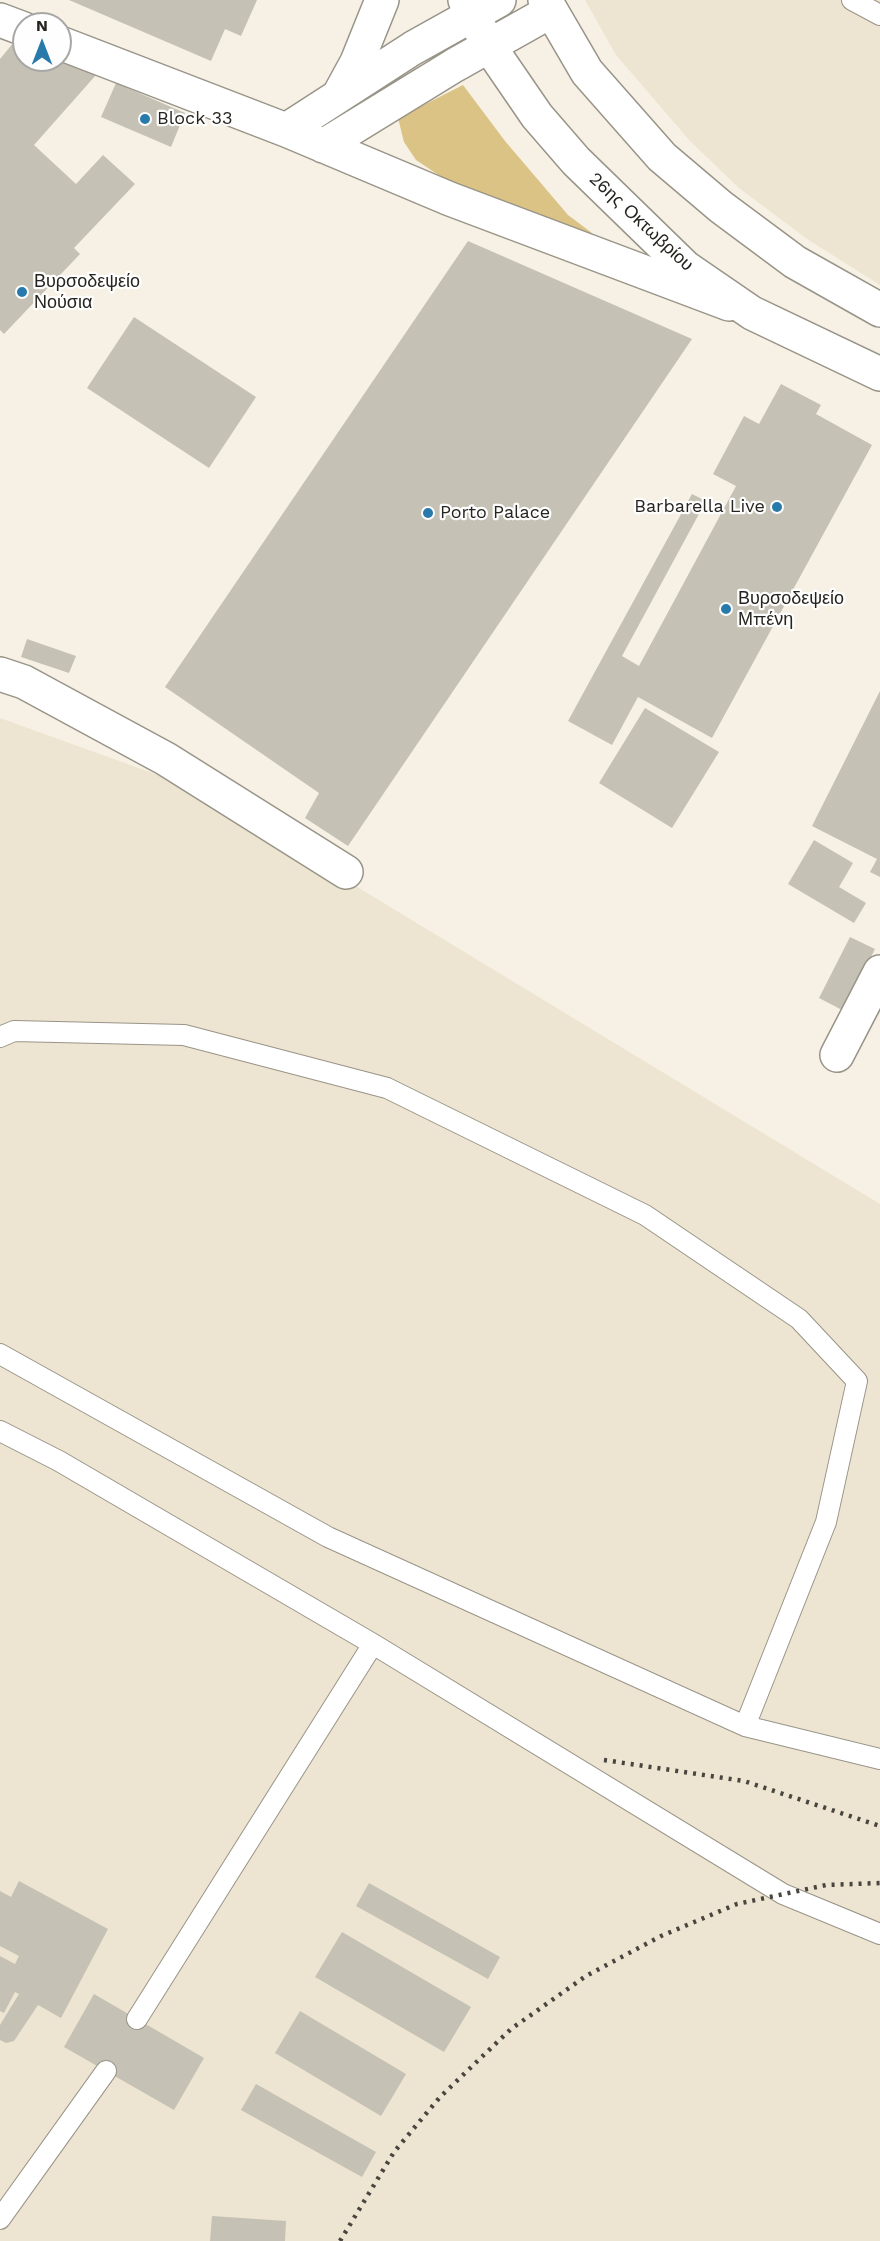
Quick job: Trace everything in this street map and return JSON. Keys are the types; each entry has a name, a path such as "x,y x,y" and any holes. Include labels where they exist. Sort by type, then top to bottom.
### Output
{"street":[{"path":"339,95 357,62 382,0"},
{"path":"286,130 478,5"},
{"name":"26ης Οκτωβρίου","path":"478,5 489,46 537,116 576,161 685,267 752,313 880,374"},
{"path":"323,146 489,46 548,5 587,72 663,157 721,207 795,262 880,310"},
{"path":"72,48 286,130 450,199 752,313"},
{"path":"0,674 24,682 166,759 346,872"},
{"path":"837,1055 880,972"}],"lane":[{"path":"852,0 880,15"},
{"path":"0,1036 14,1031 184,1035 387,1089 645,1215 799,1319 857,1382 826,1522 745,1726"},
{"path":"0,1354 328,1537 745,1726 880,1759"},
{"path":"0,1431 59,1461 373,1644 783,1894 880,1934"},
{"path":"137,2019 373,1644"},
{"path":"0,2219 106,2071"}],"shaded area":[{"path":"585,0 880,0 880,285 807,239 739,188 690,141 616,55"},
{"path":"463,85 505,141 568,215 592,233 586,239 443,178 416,160 404,142 398,118"},
{"path":"0,718 194,788 880,1204 880,2241 0,2241"}],"building":[{"path":"69,0 257,0 241,36 225,29 211,61"},
{"path":"12,44 12,72 72,72 72,65 96,75 34,145 76,184 103,155 135,184 74,248 80,254 4,334 0,330 0,59"},
{"path":"116,83 185,113 171,147 101,117"},
{"name":"Porto Palace","path":"468,241 692,339 348,846 305,818 319,793 165,687"},
{"path":"134,317 256,397 209,468 87,388"},
{"name":"Βυρσοδεψείο Μπένη","path":"781,384 821,405 816,414 872,445 712,738 638,697 612,745 568,721 692,494 706,501 622,656 639,666 736,486 713,474 744,416 759,424"},
{"path":"27,639 76,656 69,673 21,657"},
{"path":"880,691 880,877 870,872 877,859 812,826"},
{"path":"645,708 719,752 672,828 599,783"},
{"path":"814,840 853,863 839,887 866,903 854,923 788,884"},
{"path":"850,937 875,949 844,1011 819,998"},
{"path":"19,1881 108,1929 61,2018 38,2005 14,2041 6,2043 0,2040 0,2025 19,1994 15,1992 4,2013 0,2011 0,1956 15,1964 19,1956 0,1946 0,1891 11,1897"},
{"path":"369,1883 500,1957 488,1979 356,1906"},
{"path":"342,1932 471,2007 444,2052 315,1977"},
{"path":"94,1994 204,2058 174,2110 64,2047"},
{"path":"300,2011 406,2074 381,2116 275,2053"},
{"path":"256,2084 376,2152 362,2177 241,2110"},
{"path":"212,2216 286,2221 285,2241 210,2241"}],"railway":[{"path":"604,1760 744,1781 880,1826"},
{"path":"340,2241 394,2152 440,2097 511,2029 586,1976 661,1936 737,1904 826,1885 880,1883"}],"place":[{"name":"Block 33","path":"145,119"},
{"name":"Βυρσοδεψείο Νούσια","path":"22,292"},
{"name":"Barbarella Live","path":"777,507"},
{"name":"Porto Palace","path":"428,513"},
{"name":"Βυρσοδεψείο Μπένη","path":"726,609"}]}
